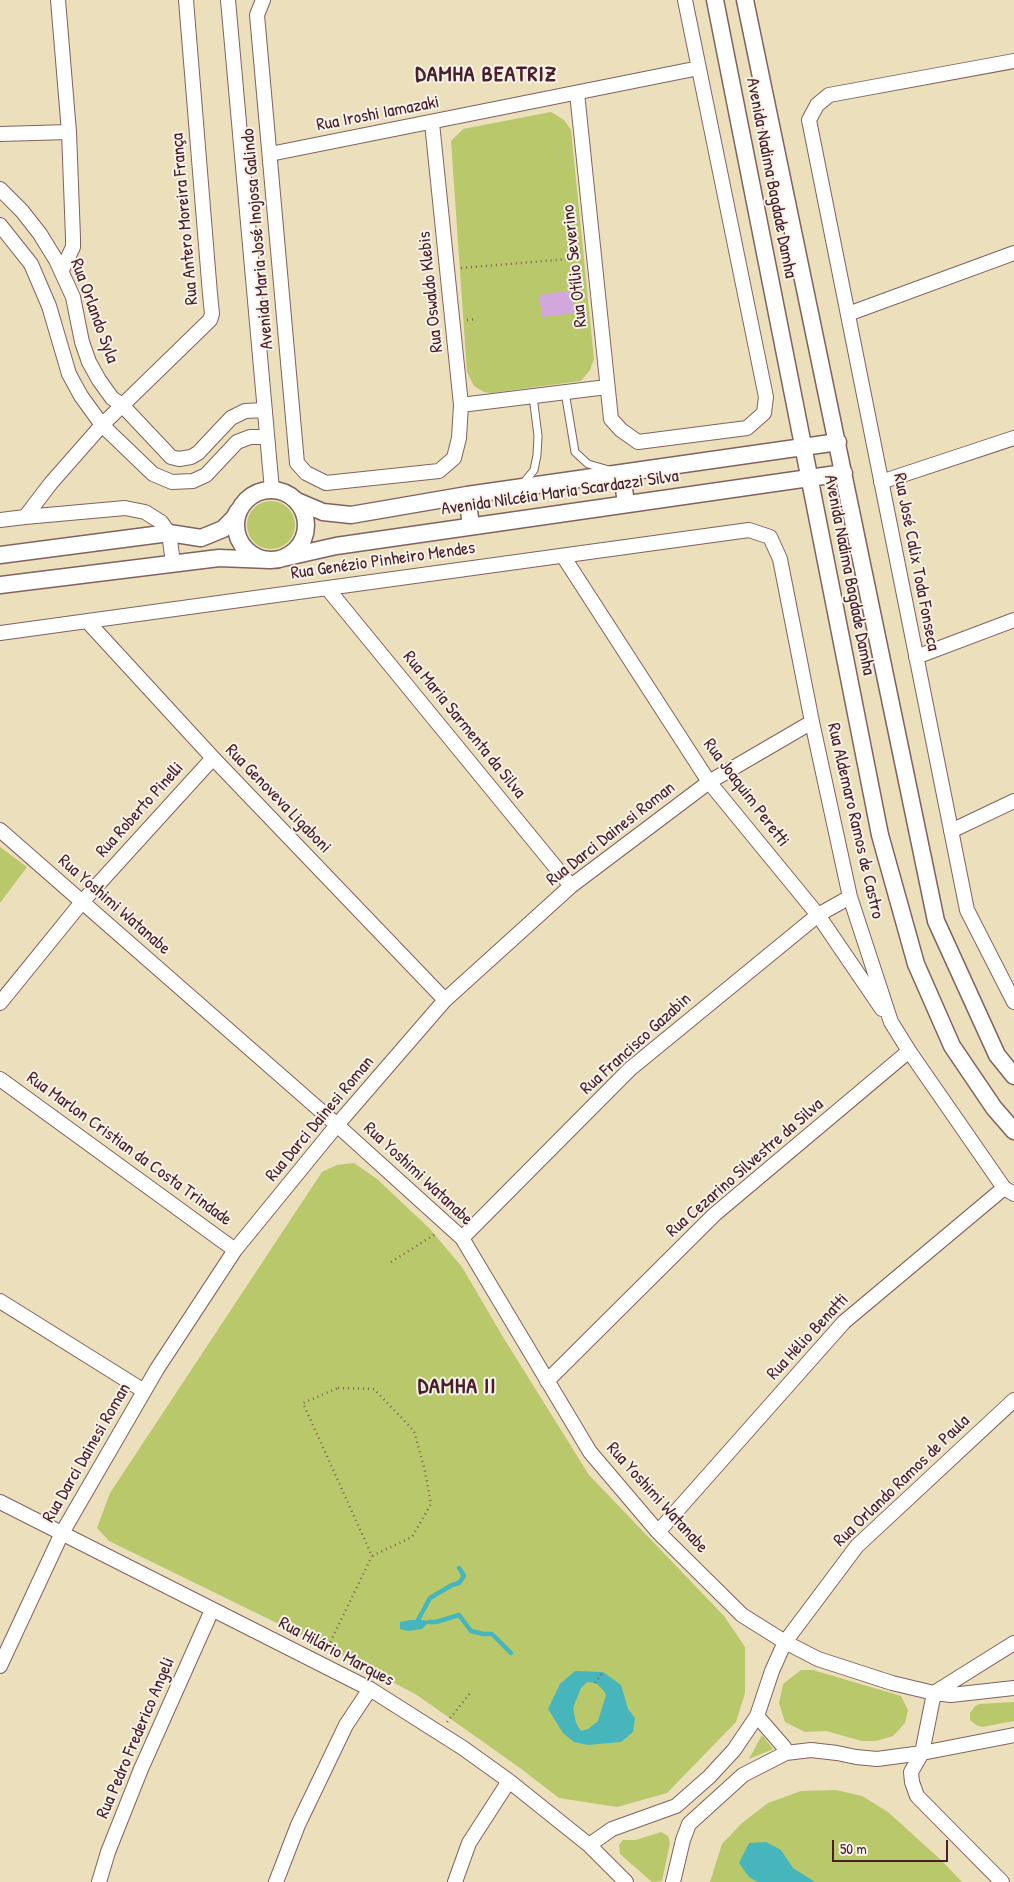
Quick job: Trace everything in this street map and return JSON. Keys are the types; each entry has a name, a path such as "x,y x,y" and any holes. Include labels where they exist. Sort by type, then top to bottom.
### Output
{"street":[{"path":"58,0 69,132 73,247 62,270"},
{"name":"Rua Antero Moreira França","path":"25,516 51,483 102,426 210,320 212,314 186,0"},
{"path":"228,0 272,490"},
{"name":"Avenida Maria José Inojosa Galindo","path":"263,0 257,15 297,463 306,472 326,483 438,471 454,458"},
{"path":"685,0 699,68"},
{"name":"Avenida Nadima Bagdade Damha","path":"715,0 880,835 916,964 952,1046 994,1108 1014,1131"},
{"name":"Avenida Nadima Bagdade Damha","path":"745,0 936,921 997,1055 1014,1076"},
{"name":"Rua José Calix Toda Fonseca","path":"1014,61 829,95 817,106 810,120 967,910 1011,988 1014,1002"},
{"name":"Rua Iroshi Iamazaki","path":"270,154 699,68"},
{"name":"Rua Otílio Severino","path":"576,93 611,419 621,430 638,442 747,428 764,413 766,397 699,68"},
{"name":"Rua Oswaldo Klebis","path":"432,123 461,405 459,438 454,458"},
{"path":"0,134 69,132"},
{"name":"Rua Orlando Syla","path":"0,189 22,211 40,234 62,270 73,297 82,342 89,362 112,398 122,405 171,457 179,459"},
{"path":"0,225 31,264 49,306 69,374 80,396 102,426 153,474 165,481 179,483 193,481 206,475 233,445 241,440 250,437 267,436"},
{"path":"848,314 1014,253"},
{"path":"461,405 607,387"},
{"path":"179,483 179,459 191,457 198,453 236,415 251,410 264,410"},
{"path":"881,482 1014,438"},
{"name":"Avenida Nilcéia Maria Scardazzi Silva","path":"297,501 322,512 351,515 466,496 838,442"},
{"path":"622,473 626,504"},
{"name":"Avenida Nilcéia Maria Scardazzi Silva","path":"0,585 220,558 277,559 336,546 844,473"},
{"path":"0,555 169,533 201,538 223,529 229,524 244,502 252,495 261,491 272,490 290,495 303,510 306,521 305,533 301,544 293,552 277,559 253,555 241,544 236,533 238,511"},
{"path":"466,496 471,526"},
{"path":"0,520 25,516 125,508 145,512 161,522 169,533 174,563"},
{"name":"Rua Genézio Pinheiro Mendes","path":"0,633 749,530 770,537"},
{"name":"Rua Aldemaro Ramos de Castro","path":"770,537 780,560 812,722 850,897 891,1022 909,1051 1009,1191"},
{"name":"Rua Joaquim Peretti","path":"563,556 709,782 818,915 891,1022"},
{"name":"Rua Maria Sarmenta da Silva","path":"327,588 571,886"},
{"path":"916,657 1014,620"},
{"name":"Rua Genoveva Ligaboni","path":"86,621 212,758 445,1000"},
{"name":"Rua Darci Dainesi Roman","path":"0,1666 62,1533 144,1391 235,1250 337,1125 445,1000 571,886 709,782 812,722"},
{"name":"Rua Roberto Pinelli","path":"0,1003 82,902 212,758"},
{"path":"951,831 1014,800"},
{"name":"Rua Yoshimi Watanabe","path":"0,830 337,1125 462,1238 590,1452 658,1532 742,1615 785,1642 818,1659 892,1682 951,1695 1014,1688"},
{"name":"Rua Francisco Gazabin","path":"462,1238 630,1069 818,915 850,897"},
{"name":"Rua Cezarino Silvestre da Silva","path":"547,1381 715,1214 909,1051"},
{"name":"Rua Marlon Cristian da Costa Trindade","path":"0,1079 235,1250"},
{"name":"Rua Hélio Benatti","path":"658,1532 844,1322 1009,1191"},
{"path":"0,1302 144,1391"},
{"name":"Rua Orlando Ramos de Paula","path":"588,1845 612,1829 676,1806 709,1778 734,1750 758,1716 772,1671 785,1642 857,1546 1014,1400"},
{"name":"Rua Hilário Marques","path":"0,1502 370,1689 463,1748 509,1781 588,1845 626,1882"},
{"name":"Rua Pedro Frederico Angeli","path":"99,1882 108,1852 141,1769 212,1610"},
{"path":"1002,1882 917,1796 911,1772 922,1753 934,1692 1014,1643"},
{"path":"276,1882 298,1825 346,1725 370,1689"},
{"path":"758,1716 784,1747 786,1753"},
{"path":"673,1882 683,1840 689,1824 743,1775 786,1753 811,1750 877,1759 922,1753 1014,1735"},
{"path":"455,1882 469,1842 509,1781"}],"lane":[{"path":"565,392 575,452 588,464 622,473"},
{"path":"520,488 534,470 538,436 533,396"}],"path":[{"path":"447,269 593,257"},
{"path":"391,1262 449,1226"},
{"path":"320,1664 372,1556 412,1537 431,1504 425,1471 414,1431 374,1389 338,1388 303,1404 372,1556"},
{"path":"596,1683 603,1672"},
{"path":"449,1718 471,1692"}],"green space":[{"path":"551,112 564,120 571,130 594,359 590,370 581,381 491,393 484,392 474,386 467,372 451,141 463,129"},
{"path":"266,501 276,501 285,505 291,511 294,516 294,534 285,545 276,549 266,549 257,545 251,539 247,530 247,520 251,511 257,505"},
{"path":"0,847 27,867 0,903"},
{"path":"354,1163 377,1179 429,1228 462,1267 589,1475 724,1616 745,1647 745,1693 736,1722 667,1793 617,1807 559,1798 417,1695 330,1649 109,1541 97,1528 110,1493 322,1172 337,1165"},
{"path":"801,1670 813,1670 901,1696 908,1710 905,1723 893,1736 876,1741 862,1741 826,1731 805,1732 785,1722 779,1703 783,1684"},
{"path":"1014,1702 1014,1721 982,1727 970,1720 970,1713 975,1706"},
{"path":"762,1735 773,1749 749,1759"},
{"path":"836,1790 862,1796 888,1812 942,1861 962,1882 710,1882 722,1844 742,1823 768,1803 801,1791"},
{"path":"661,1832 668,1836 670,1843 662,1881 652,1882 620,1854 619,1845 623,1840 636,1840"}],"water":[{"path":"410,1620 429,1622 422,1629 408,1631 400,1629 400,1622"},
{"path":"575,1671 603,1672 621,1685 628,1709 635,1718 633,1732 621,1742 588,1745 574,1742 563,1733 548,1709 560,1684","holes":["587,1682 596,1683 606,1695 598,1721 588,1729 581,1731 576,1723 573,1708 581,1688"]},
{"path":"766,1842 781,1850 793,1868 815,1882 758,1882 749,1877 739,1863 749,1843"}],"building":[{"path":"573,290 575,313 542,317 539,295"}],"waterway":[{"path":"418,1620 430,1598 459,1583 464,1576 459,1568"},
{"path":"429,1622 436,1622 459,1615 471,1631 492,1634 511,1653"}],"district":[{"name":"DAMHA BEATRIZ","path":"486,75"},
{"name":"DAMHA II","path":"457,1387"}]}
